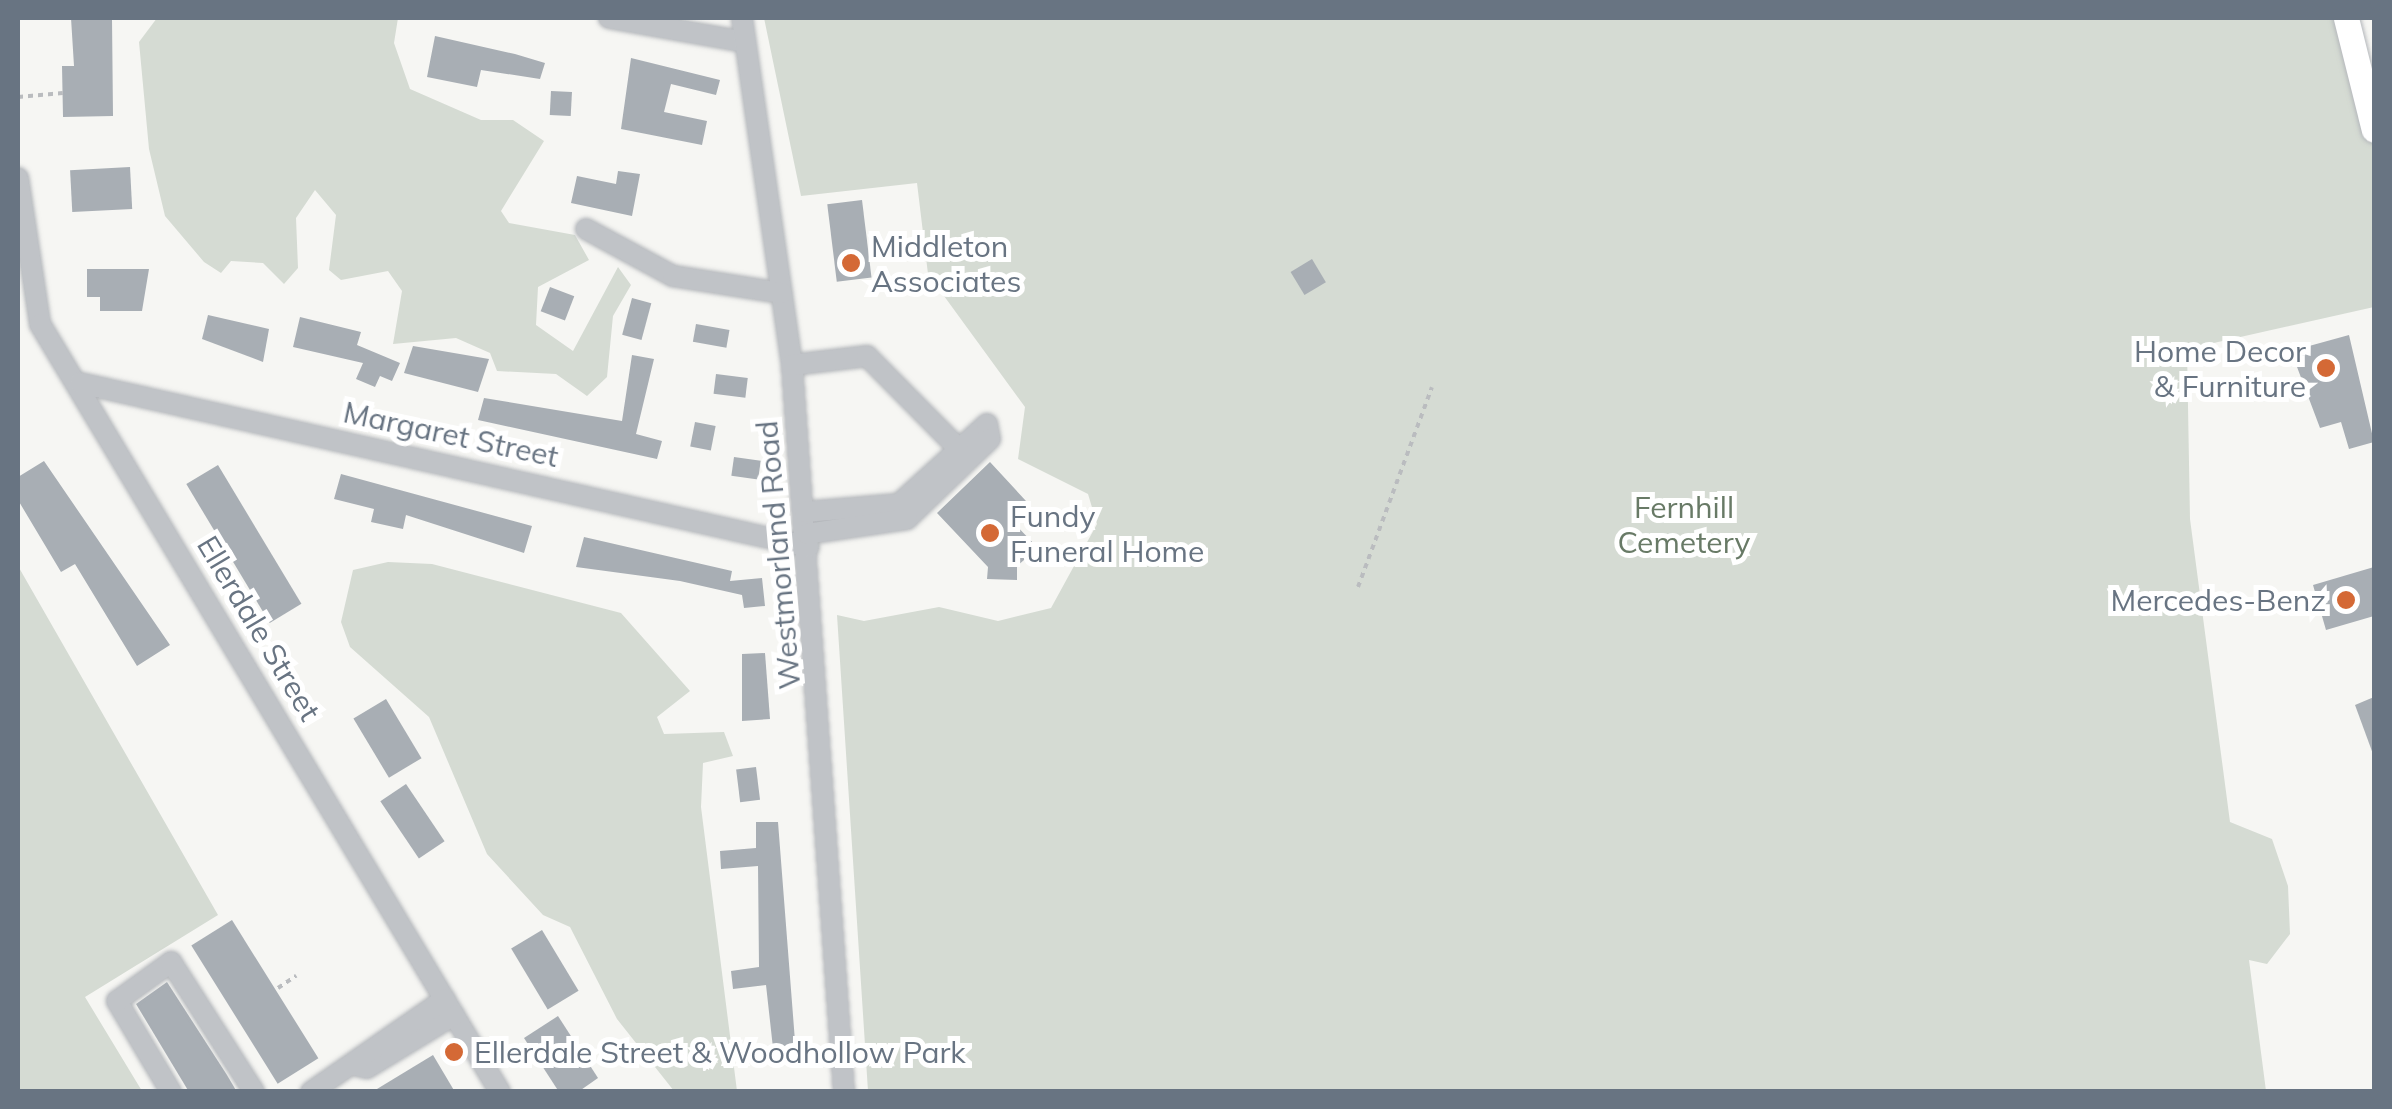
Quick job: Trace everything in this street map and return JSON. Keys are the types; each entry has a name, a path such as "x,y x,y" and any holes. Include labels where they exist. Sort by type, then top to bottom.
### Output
{"main road":[{"path":"2346,18 2374,130"}],"street":[{"path":"609,18 745,42"},
{"name":"Westmorland Road","path":"742,18 792,366 806,512 844,1092"},
{"name":"Ellerdale Street","path":"18,178 40,324 80,383 500,1092"},
{"path":"586,229 673,276 782,293"},
{"path":"792,366 867,356 964,454"},
{"name":"Margaret Street","path":"80,383 808,540"},
{"path":"806,512 898,504 964,454"},
{"path":"808,540 907,519 964,454"},
{"path":"171,1092 117,1001 171,962 254,1092"},
{"path":"350,1092 350,1067 358,1052 450,1007"},
{"path":"311,1092 350,1067"}],"path":[{"path":"18,97 63,93"},
{"path":"1358,587 1432,387"},
{"path":"278,988 296,976"}],"green space":[{"path":"157,18 398,18 394,43 410,89 481,120 513,120 544,141 501,211 509,223 575,235 589,260 538,287 536,325 573,351 618,267 631,285 613,316 607,377 587,396 556,374 497,371 490,353 456,338 393,344 402,291 388,271 341,280 329,270 336,215 315,190 296,218 298,268 284,284 263,263 231,261 221,273 204,262 165,216 149,149 139,42"},
{"name":"Fernhill Cemetery","path":"764,18 2345,18 2374,133 2374,307 2187,349 2190,519 2230,822 2272,839 2288,886 2290,934 2267,964 2249,960 2266,1091 868,1091 837,615 864,621 939,607 998,621 1051,608 1097,524 1088,494 1018,459 1025,407 928,274 917,183 801,196"},
{"path":"388,562 432,564 621,613 690,691 657,717 664,734 724,732 733,756 703,763 701,807 737,1091 674,1091 617,1019 570,927 543,915 487,854 429,717 350,647 341,622 353,570"},
{"path":"18,566 218,915 85,997 142,1091 18,1091"}],"building":[{"path":"71,18 112,18 113,116 63,117 62,66 74,66"},
{"path":"435,36 545,63 540,79 481,70 477,87 427,77"},
{"path":"631,58 720,80 716,95 671,84 664,112 707,121 702,145 621,129"},
{"path":"551,91 572,92 571,116 550,115"},
{"path":"130,167 132,209 72,212 70,170"},
{"path":"618,171 640,174 632,216 571,203 577,176 616,184"},
{"path":"862,200 872,277 837,282 827,204"},
{"path":"1312,259 1326,282 1304,295 1291,272"},
{"path":"87,269 149,269 142,311 100,311 100,297 87,297"},
{"path":"550,287 574,296 565,321 541,311"},
{"path":"632,298 651,303 641,340 622,335"},
{"path":"208,315 269,329 263,362 202,339"},
{"path":"300,317 361,332 357,345 400,363 392,381 380,376 375,387 356,379 363,363 293,347"},
{"path":"696,324 729,330 726,348 693,342"},
{"path":"2349,335 2374,442 2349,449 2341,422 2320,428 2291,351"},
{"path":"413,346 489,359 478,392 404,373"},
{"path":"632,355 654,359 636,434 662,441 657,459 478,420 484,398 622,421"},
{"path":"716,374 748,378 745,398 714,394"},
{"path":"695,422 716,426 711,451 690,447"},
{"path":"734,457 761,461 758,480 731,476"},
{"path":"44,461 170,645 137,666 75,564 61,572 18,500 18,477"},
{"name":"Fundy Funeral Home","path":"990,462 1026,501 1009,518 1038,548 1017,566 1017,580 987,579 988,567 937,513"},
{"path":"218,465 301,604 270,623 186,484"},
{"path":"341,474 532,526 524,553 406,515 403,529 371,522 374,509 334,499"},
{"path":"584,537 732,571 730,581 762,578 765,606 744,608 742,595 680,581 576,567"},
{"name":"Mercedes-Benz","path":"2374,567 2374,616 2326,630 2313,585"},
{"path":"765,653 770,719 742,721 742,654"},
{"path":"2374,697 2374,754 2373,754 2355,705"},
{"path":"386,699 422,758 389,778 353,719"},
{"path":"756,767 760,800 740,802 736,769"},
{"path":"406,784 445,841 419,859 380,801"},
{"path":"756,822 778,822 796,1054 774,1057 766,985 733,989 731,971 759,967 758,866 721,869 720,851 756,848"},
{"path":"232,920 318,1058 278,1084 191,945"},
{"path":"542,930 579,991 548,1009 511,949"},
{"path":"167,982 237,1092 189,1092 136,1004"},
{"path":"558,1016 598,1078 578,1092 559,1092 524,1038"},
{"path":"433,1055 455,1092 372,1092"}],"place":[{"name":"Middleton Associates","path":"851,263"},
{"name":"Home Decor & Furniture","path":"2326,368"},
{"name":"Fundy Funeral Home","path":"990,533"},
{"name":"Mercedes-Benz","path":"2346,600"},
{"name":"Ellerdale Street & Woodhollow Park","path":"454,1052"}]}
